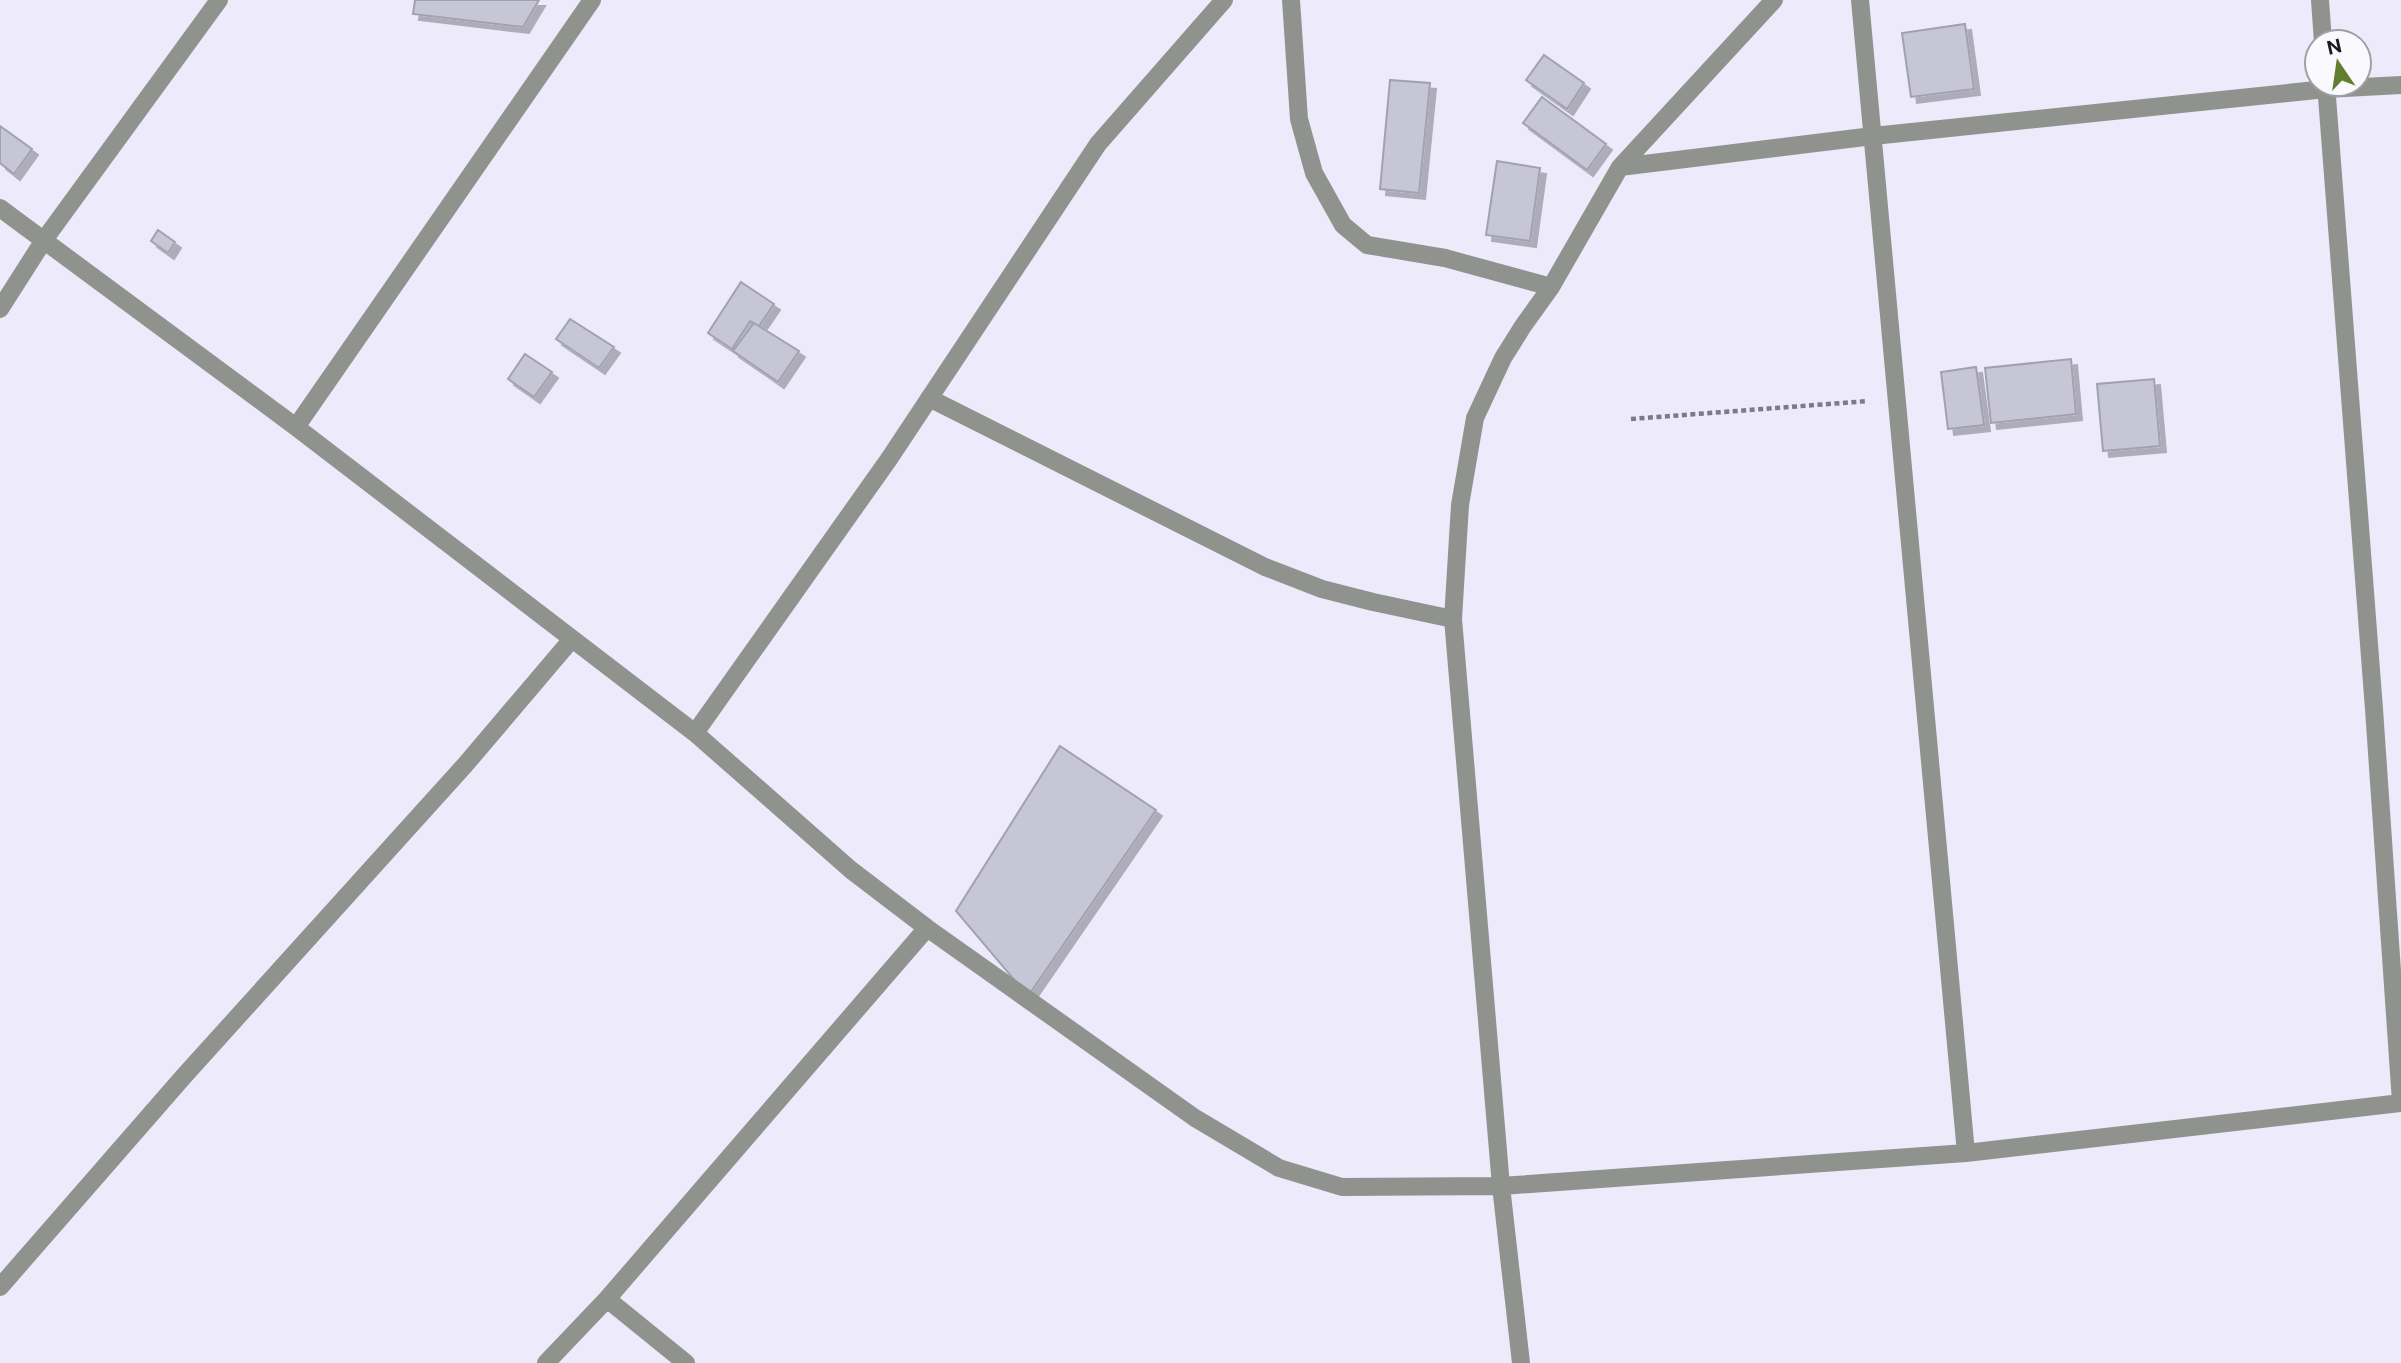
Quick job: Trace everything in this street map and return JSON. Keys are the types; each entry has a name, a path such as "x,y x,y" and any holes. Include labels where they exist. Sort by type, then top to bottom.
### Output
{"street":[{"path":"0,309 44,240 219,0"},
{"path":"296,427 592,0"},
{"path":"695,733 889,459 1098,144 1224,0"},
{"path":"1291,0 1299,119 1314,173 1343,225 1367,246 1445,258 1551,287"},
{"path":"1521,1363 1501,1186 1453,619 1460,505 1475,418 1503,358 1522,326 1551,287 1620,167 1774,0"},
{"path":"1860,0 1966,1153"},
{"path":"2320,0 2322,28"},
{"path":"2373,86 2401,85"},
{"path":"1620,167 1873,135 2303,89"},
{"path":"0,208 296,427 695,733 851,870 1195,1118 1279,1168 1342,1187 1501,1186 1966,1153 2401,1102 2327,98"},
{"path":"929,398 1265,567 1322,589 1453,619"},
{"path":"0,1287 202,1056 465,765 572,639"},
{"path":"546,1363 607,1299 928,928"},
{"path":"607,1299 686,1363"}],"path":[{"path":"1631,419 1897,398"}],"building":[{"path":"415,0 539,0 523,27 413,14"},
{"path":"1965,24 1974,89 1911,97 1902,33"},
{"path":"1544,55 1584,83 1567,109 1526,80"},
{"path":"1390,80 1430,83 1419,193 1380,189"},
{"path":"1542,97 1606,144 1587,170 1523,123"},
{"path":"0,126 32,149 14,174 0,163"},
{"path":"1497,161 1540,168 1530,241 1486,235"},
{"path":"158,230 175,242 168,253 151,241"},
{"path":"741,282 774,304 759,326 750,321 732,349 708,333"},
{"path":"570,319 614,347 599,368 556,339"},
{"path":"754,323 799,351 778,382 733,351"},
{"path":"525,354 552,372 534,397 508,379"},
{"path":"2071,359 2076,414 1991,423 1985,368"},
{"path":"1976,367 1984,425 1948,429 1941,372"},
{"path":"2154,379 2160,446 2103,451 2097,384"},
{"path":"1060,746 1156,810 1028,996 956,911"}]}
